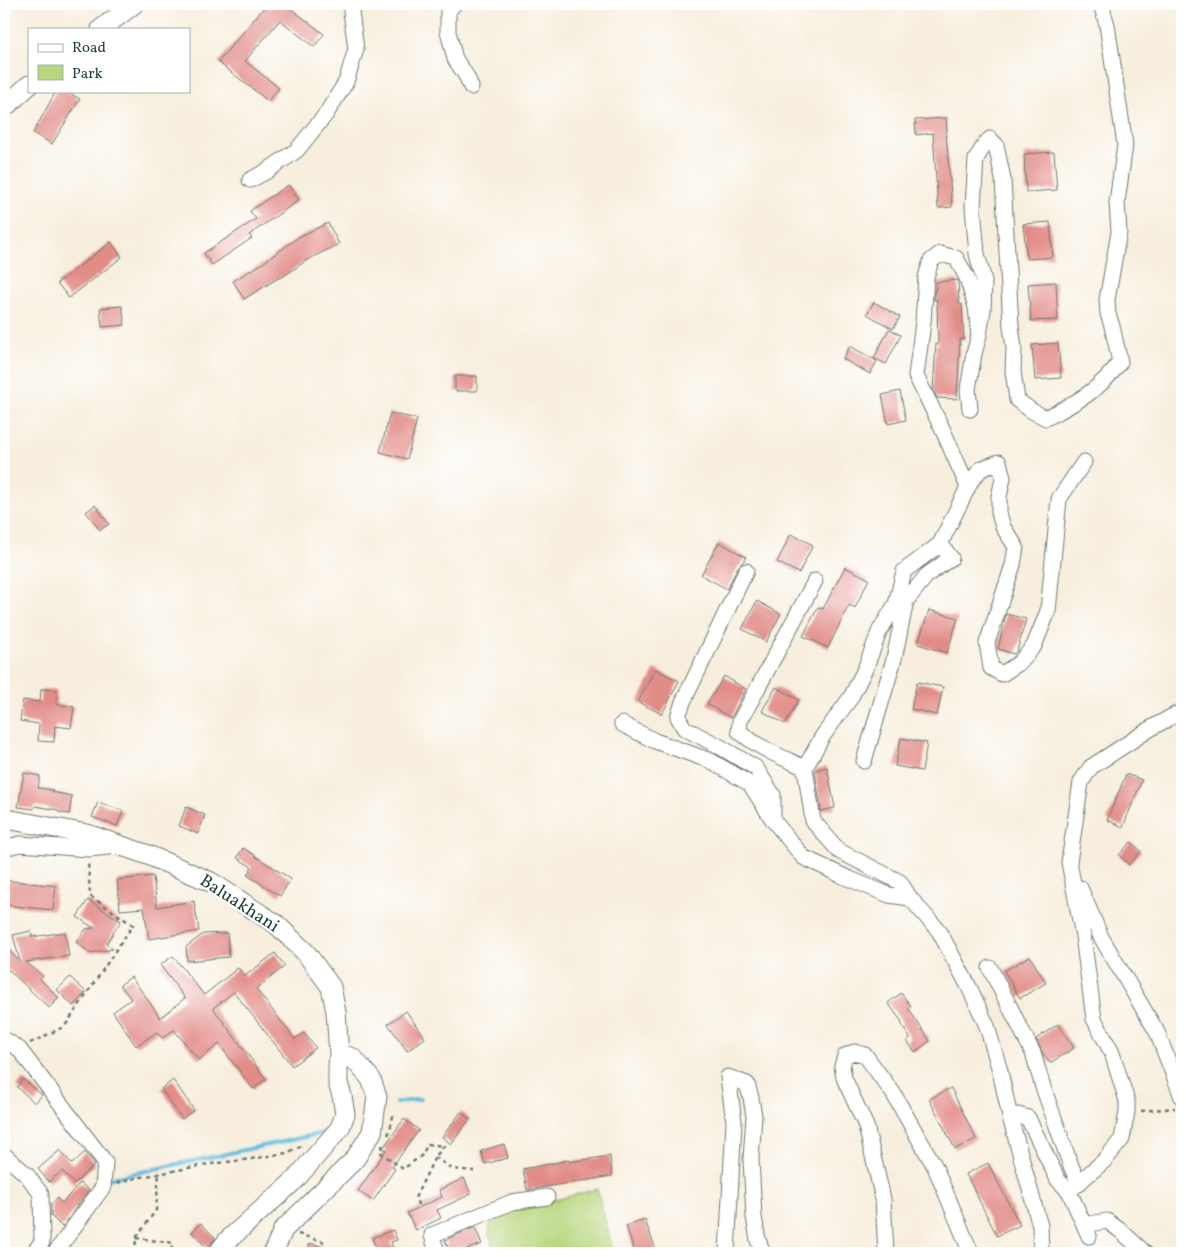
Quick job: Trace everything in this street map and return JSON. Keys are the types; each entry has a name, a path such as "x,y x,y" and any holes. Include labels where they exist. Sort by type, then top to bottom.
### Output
{"main road":[{"path":"102,28 134,4"},
{"path":"4,108 28,86"},
{"name":"Baluakhani","path":"4,821 12,820 87,834 148,855 211,882 276,924 306,953 331,987 336,1012 340,1054 338,1083 345,1114 340,1128 295,1180 228,1240 218,1253"},
{"path":"273,1253 283,1230 355,1159 372,1132 377,1097 371,1079 353,1058 340,1054"}],"street":[{"path":"250,180 267,171 297,150 326,114 346,82 356,49 350,4"},
{"path":"454,4 448,11 448,31 455,59 471,87"},
{"path":"970,409 968,388 983,310 984,281 977,254 973,207 976,158 990,139 996,145 1003,179 1011,326 1014,348 1013,371 1017,400 1046,418 1094,390 1112,374 1120,362 1108,314 1107,300 1119,232 1117,202 1125,145 1107,25 1101,4"},
{"path":"968,487 916,376 923,322 926,277 931,261 940,254 956,258 967,278 976,307 979,335"},
{"path":"1041,1253 1040,1226 1010,1116 1000,1071 987,1026 969,987 939,931 910,898 900,882 839,851 813,821 805,768 822,738 851,697 865,669 880,630 896,604 904,571 940,544 971,481 981,469 1000,462 1003,478 999,497 999,513 1003,527 1016,547 1013,564 987,643 991,668 1002,674 1019,663 1034,646 1048,611 1058,499 1084,462"},
{"path":"864,761 894,659 906,601 927,575 951,558 940,544"},
{"path":"746,571 678,716 684,728 756,768 773,795 773,820"},
{"path":"805,768 758,745 739,730 740,721 814,581"},
{"path":"1074,1187 1105,1160 1122,1139 1127,1112 1127,1101 1112,1053 1094,1019 1083,936 1069,862 1081,782 1091,767 1153,727 1182,711"},
{"path":"622,724 655,741 712,761 750,784 773,820 804,856 845,877 889,895 910,898"},
{"path":"4,848 20,844 88,849 120,846"},
{"path":"1069,862 1101,937 1156,1032 1182,1097"},
{"path":"990,968 1033,1053 1071,1166 1074,1187 1086,1230 1107,1222 1145,1253"},
{"path":"4,1039 19,1048 105,1162 103,1187 55,1253"},
{"path":"886,1253 883,1199 866,1126 844,1078 842,1066 845,1056 854,1052 865,1055 893,1093 935,1167 971,1253"},
{"path":"727,1253 734,1122 728,1077 746,1084 751,1098 754,1116 751,1159 754,1217 758,1240 763,1253"},
{"path":"1010,1116 1018,1115 1028,1118 1058,1180 1074,1187"},
{"path":"4,1155 27,1175 41,1194 42,1242 33,1253"},
{"path":"438,1253 432,1235 512,1202 547,1197"},
{"path":"1120,1231 1129,1253"}],"path":[{"path":"19,1048 65,1026 133,925 90,896 88,849"},
{"path":"1127,1112 1182,1108"},
{"path":"103,1187 204,1164 286,1153 310,1143"},
{"path":"380,1152 403,1169 422,1156 428,1144 444,1146 415,1198 419,1206"},
{"path":"436,1158 452,1169 474,1171"},
{"path":"135,1253 136,1238 156,1210 159,1174"},
{"path":"283,1230 324,1242"},
{"path":"136,1238 173,1244 170,1253"}],"green space":[{"path":"597,1189 614,1253 496,1253 489,1232 493,1220 497,1217 504,1213"}],"building":[{"path":"267,4 285,4 324,34 314,47 280,20 245,61 279,88 268,101 218,62"},
{"path":"55,92 67,92 80,99 52,144 33,133"},
{"path":"946,118 952,207 938,208 933,133 916,135 915,120"},
{"path":"1054,152 1057,190 1026,192 1024,154"},
{"path":"288,185 299,200 249,235 252,238 212,265 204,253 256,219 250,211"},
{"path":"1050,222 1053,257 1027,259 1023,224"},
{"path":"328,223 339,244 307,260 281,278 244,299 233,281 263,263 300,236"},
{"path":"111,242 122,257 69,298 57,283"},
{"path":"958,280 959,304 962,304 964,339 960,339 957,399 937,398 933,390 936,344 938,345 937,300 934,300 936,282"},
{"path":"1056,282 1058,320 1031,321 1028,284"},
{"path":"874,302 900,317 893,329 867,314"},
{"path":"122,306 125,325 102,327 100,308"},
{"path":"889,329 901,335 886,364 874,358"},
{"path":"1058,343 1061,378 1035,380 1032,345"},
{"path":"850,346 877,361 870,374 843,359"},
{"path":"455,376 477,376 477,391 455,391"},
{"path":"900,391 906,420 888,424 882,395"},
{"path":"390,413 417,419 407,459 380,452"},
{"path":"95,505 109,524 100,530 86,512"},
{"path":"791,534 813,545 799,573 777,562"},
{"path":"719,542 746,557 738,567 727,589 701,575"},
{"path":"845,567 869,579 855,608 849,605 828,648 803,636 818,607 823,609"},
{"path":"757,601 781,614 766,642 742,629"},
{"path":"929,610 958,618 947,653 918,644"},
{"path":"1006,614 1026,619 1017,651 1014,654 998,649"},
{"path":"655,669 679,681 662,714 638,702"},
{"path":"724,676 746,689 731,718 707,704"},
{"path":"917,682 943,687 937,715 911,709"},
{"path":"776,687 799,700 785,724 762,711"},
{"path":"41,689 57,690 56,704 74,707 71,728 55,726 54,742 38,741 39,724 20,721 23,700 40,702"},
{"path":"901,738 927,743 922,771 895,766"},
{"path":"827,767 835,808 821,811 815,770"},
{"path":"24,773 40,776 38,788 72,796 69,814 35,806 34,809 18,807"},
{"path":"1126,774 1142,780 1123,827 1107,820"},
{"path":"98,802 123,811 117,826 92,817"},
{"path":"186,807 205,815 198,834 179,826"},
{"path":"1131,842 1141,851 1129,865 1119,855"},
{"path":"243,848 291,879 280,896 247,875 252,867 237,858"},
{"path":"153,876 157,907 194,901 199,931 149,939 144,908 120,910 117,880"},
{"path":"4,880 56,886 53,910 4,905"},
{"path":"88,900 121,921 106,944 113,949 90,953 76,942 86,929 94,928 77,917"},
{"path":"31,931 32,937 65,932 69,956 26,962 43,976 40,979 59,998 49,1008 9,970 4,975 4,945 20,962 13,935"},
{"path":"227,933 229,957 187,961 186,947 203,934"},
{"path":"275,953 285,966 256,989 295,1039 304,1033 316,1048 292,1066 234,992 213,1008 266,1079 253,1089 219,1044 199,1060 174,1030 162,1038 157,1032 136,1046 113,1012 131,999 120,985 131,977 160,1018 185,998 160,965 173,956 204,995 238,968 245,976"},
{"path":"1030,956 1046,983 1020,998 1004,971"},
{"path":"70,977 86,992 73,1006 57,990"},
{"path":"901,993 911,1006 908,1008 930,1041 915,1052 907,1041 910,1038 902,1022 888,1003"},
{"path":"406,1011 425,1038 407,1051 388,1024"},
{"path":"1058,1024 1074,1048 1050,1063 1036,1039"},
{"path":"23,1079 42,1095 35,1103 17,1087"},
{"path":"173,1080 194,1110 182,1119 161,1089"},
{"path":"951,1088 976,1139 955,1149 929,1099"},
{"path":"461,1112 470,1119 451,1144 442,1137"},
{"path":"404,1119 419,1130 392,1167 395,1169 373,1201 358,1191 386,1150 383,1148"},
{"path":"504,1144 508,1158 485,1164 481,1151"},
{"path":"60,1150 72,1164 85,1152 95,1164 74,1184 62,1171 49,1182 38,1169"},
{"path":"610,1156 612,1176 527,1190 523,1169 569,1160 569,1162"},
{"path":"988,1163 1020,1225 997,1236 966,1174"},
{"path":"464,1178 471,1194 437,1210 441,1218 416,1230 407,1213 442,1197 439,1190"},
{"path":"80,1183 89,1190 62,1227 51,1216 51,1205 57,1198 62,1203"},
{"path":"645,1220 657,1253 635,1253 626,1226"},
{"path":"201,1223 215,1238 208,1249 192,1232"},
{"path":"475,1227 482,1244 467,1249 468,1253 450,1253 445,1240"},
{"path":"393,1230 397,1240 391,1242 395,1253 378,1253 372,1238"},
{"path":"310,1243 337,1251 336,1253 307,1253"}],"waterway":[{"path":"396,1103 420,1099"},
{"path":"108,1179 319,1134 329,1129"}]}
